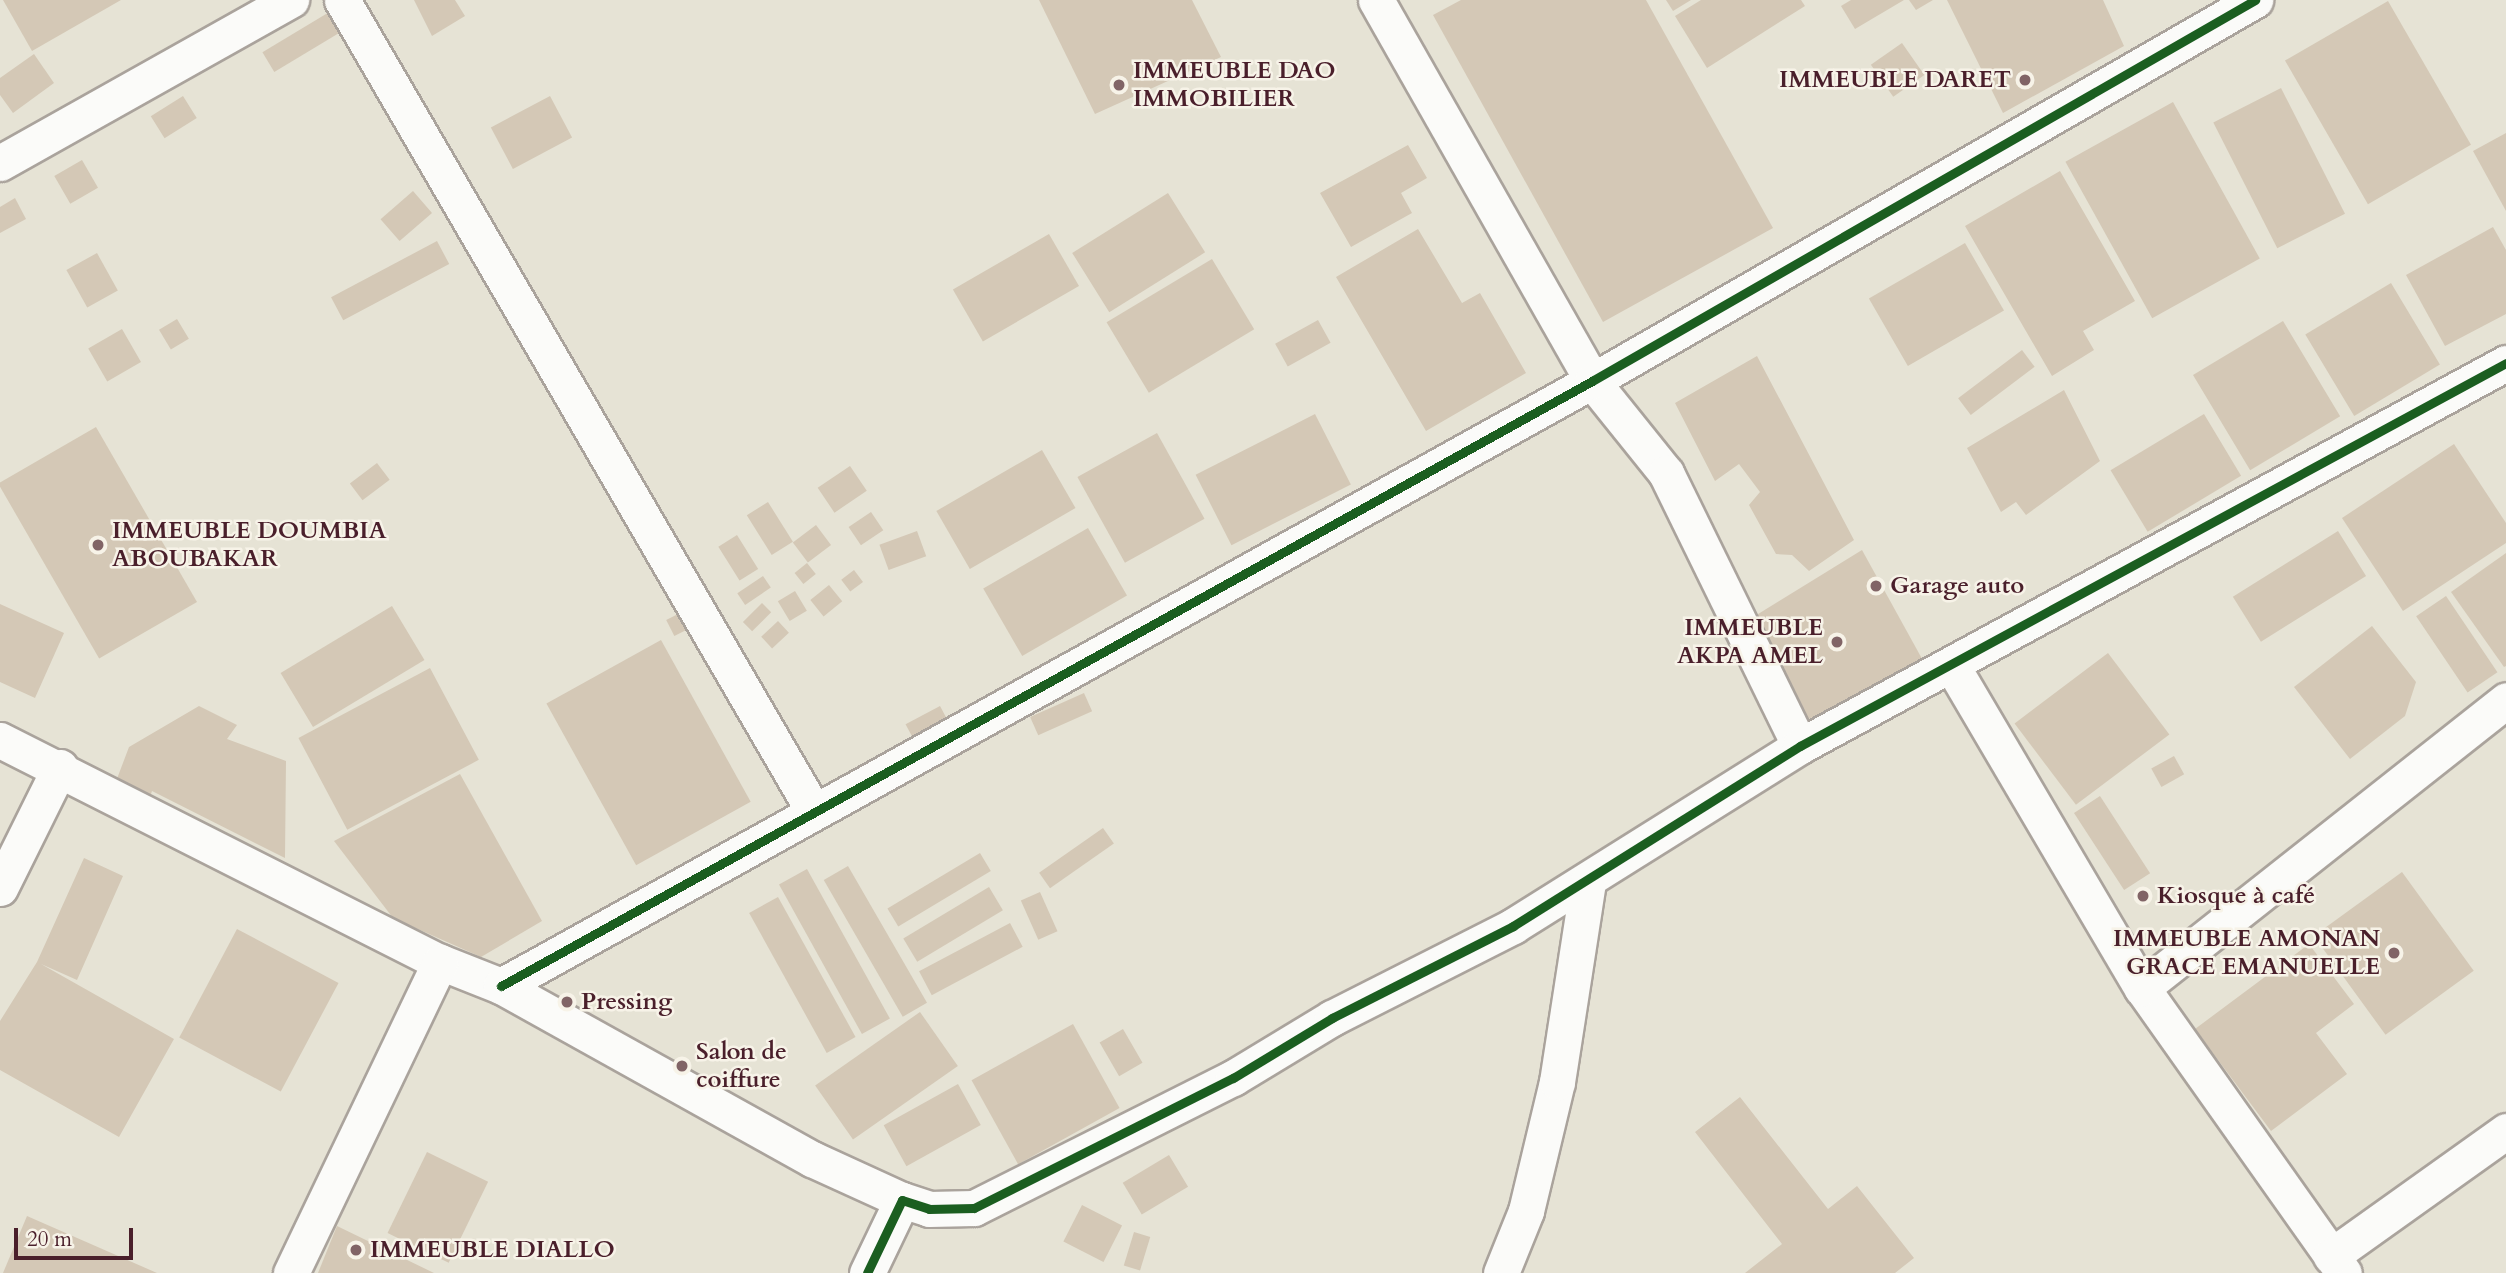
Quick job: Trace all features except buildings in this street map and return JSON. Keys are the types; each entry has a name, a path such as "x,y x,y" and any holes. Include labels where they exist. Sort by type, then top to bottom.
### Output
{"street":[{"path":"0,163 291,0"},
{"path":"342,0 813,810"},
{"path":"1376,0 1592,381 1666,473 1800,746"},
{"path":"501,986 813,810 1592,381 2255,0"},
{"path":"0,740 60,767 440,962 501,986 795,1149 902,1200 929,1209 974,1208 1233,1079 1332,1018 1588,881 1800,746 1952,666 2506,363"},
{"path":"1952,666 2142,988 2338,1264 2506,1131"},
{"path":"2142,988 2506,701"},
{"path":"0,888 60,767"},
{"path":"1502,1273 1526,1211 1557,1082 1588,881"},
{"path":"291,1273 440,962"},
{"path":"867,1273 902,1200"}],"cycle path":[{"path":"501,986 1592,381 2255,0"},
{"path":"867,1273 902,1200 929,1209 974,1208 1233,1078 1332,1018 1513,926 1800,746 2506,363"}],"place":[{"name":"IMMEUBLE DARET","path":"2025,80"},
{"name":"IMMEUBLE DAO IMMOBILIER","path":"1119,85"},
{"name":"IMMEUBLE DOUMBIA ABOUBAKAR","path":"98,545"},
{"name":"Garage auto","path":"1876,586"},
{"name":"IMMEUBLE AKPA AMEL","path":"1837,642"},
{"name":"Kiosque à café","path":"2143,896"},
{"name":"IMMEUBLE AMONAN GRACE EMANUELLE","path":"2394,953"},
{"name":"Pressing","path":"567,1002"},
{"name":"Salon de coiffure","path":"682,1066"},
{"name":"IMMEUBLE DIALLO","path":"356,1250"}]}
